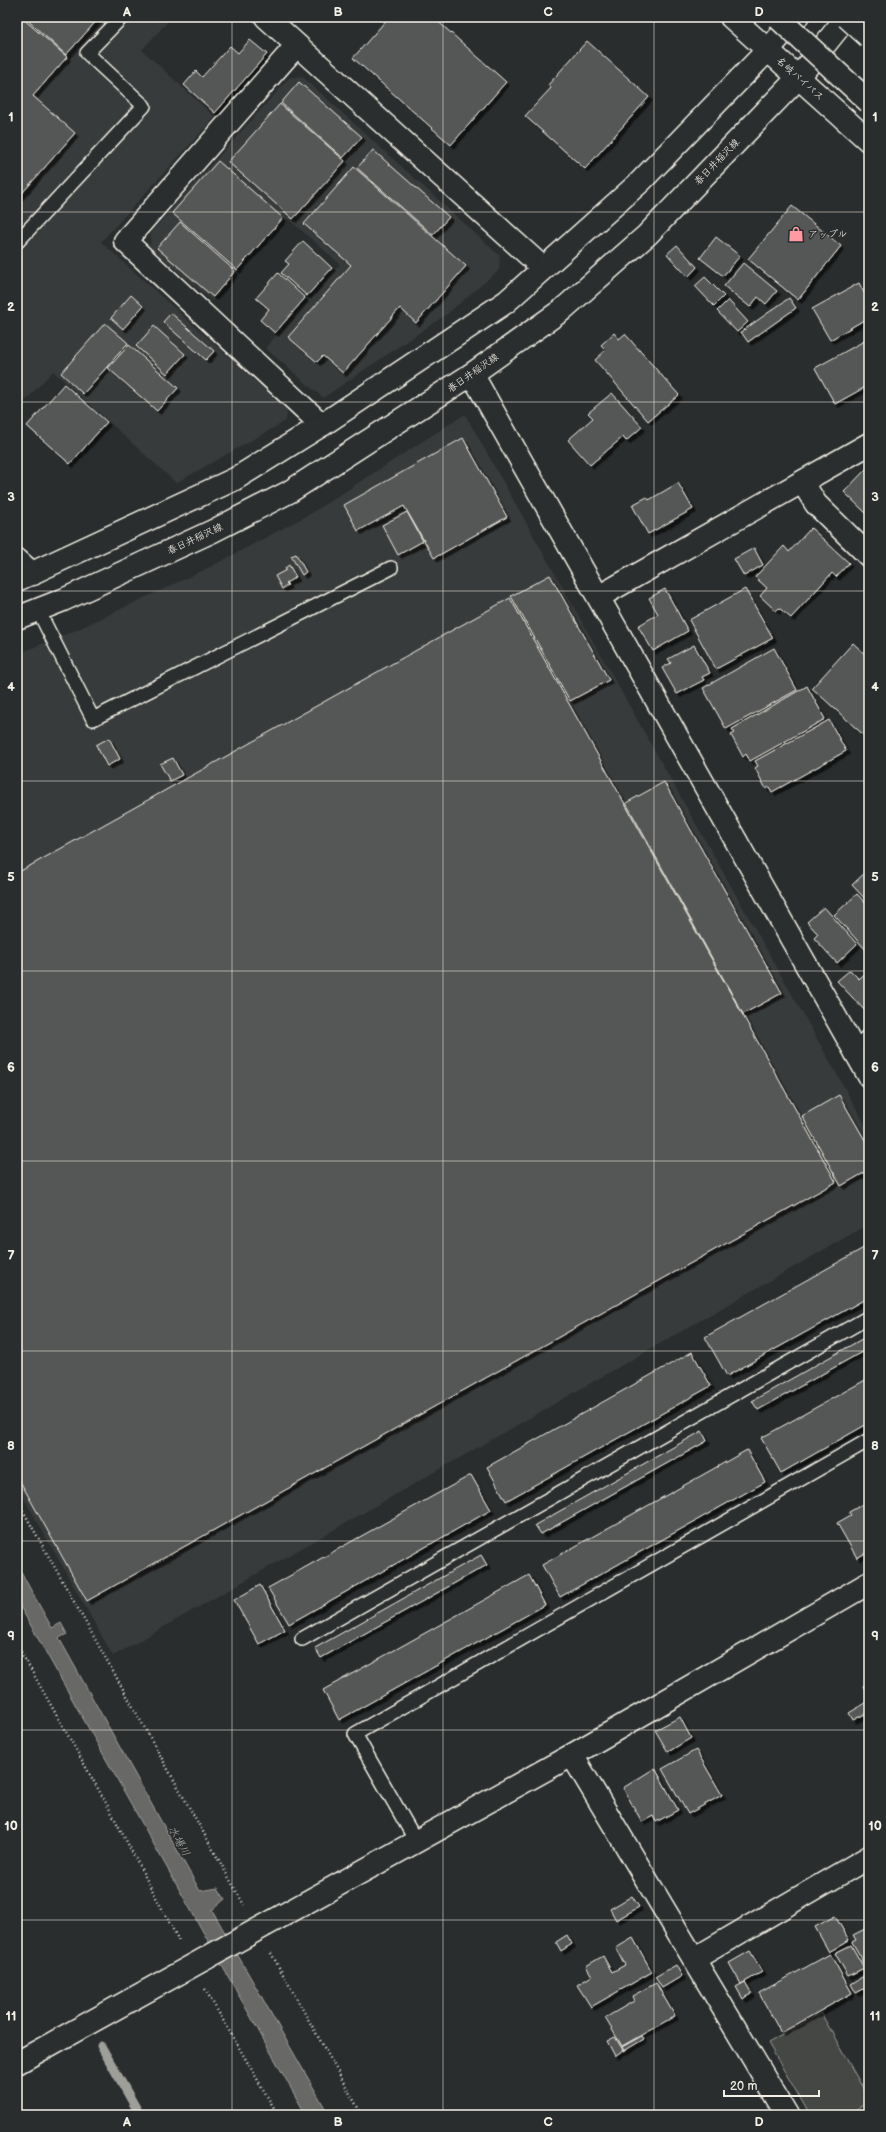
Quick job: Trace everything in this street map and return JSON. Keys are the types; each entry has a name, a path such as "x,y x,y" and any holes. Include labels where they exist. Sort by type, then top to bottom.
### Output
{"main road":[{"path":"266,17 543,268"},
{"name":"名岐バイパス","path":"731,17 869,141"},
{"path":"777,17 869,102"},
{"path":"17,560 25,577 235,479 322,425 506,302 640,182 768,50 797,17"},
{"path":"847,17 869,37"},
{"name":"春日井稲沢線","path":"17,618 38,610 213,531 289,492 380,435 472,374 562,310 647,235 798,78 847,17"},
{"path":"297,45 125,241 322,425"},
{"path":"472,374 862,1047 869,1076"},
{"path":"600,596 803,483 869,444"},
{"path":"803,483 816,504 869,556"},
{"path":"17,2063 572,1755 869,1584"},
{"path":"572,1755 787,2115"},
{"path":"694,1959 869,1858"}],"lane":[{"path":"17,242 144,106 87,53 122,17"},
{"path":"38,610 93,719 391,568"},
{"path":"302,1640 869,1318"},
{"path":"416,1841 355,1734 869,1440"}],"path":[{"path":"17,1500 251,1934 362,2115"},
{"path":"17,1645 110,1810 199,1962 278,2115"}],"shaded area":[{"path":"17,17 172,17 142,50 215,117 101,242 287,409 286,421 176,483 53,371 17,410"},
{"path":"302,76 500,256 499,270 447,314 323,398 265,348 340,264 286,217 212,301 150,247 151,232 289,78"},
{"path":"465,414 869,1131 869,1224 113,1656 17,1486 17,654 76,630 210,567 310,514"},
{"path":"17,1565 52,1628 61,1623 67,1634 59,1638 200,1891 218,1888 225,1899 212,1910 329,2115 306,2115 17,1601"},
{"path":"821,2013 869,2099 869,2102 845,2115 810,2115 768,2043"}],"building":[{"path":"17,17 21,17 67,57 33,96 75,133 17,199"},
{"path":"24,17 100,17 66,55"},
{"path":"389,17 433,17 506,82 451,145 353,58"},
{"path":"250,40 267,54 215,113 184,85 196,71 202,77 230,46 238,53"},
{"path":"587,41 649,97 585,169 525,116 551,88 548,85"},
{"path":"299,82 362,137 343,158 281,103"},
{"path":"280,104 345,161 293,219 228,162"},
{"path":"373,150 449,217 433,235 357,168"},
{"path":"218,161 283,218 237,270 172,213"},
{"path":"354,167 466,266 416,323 400,308 343,373 323,356 317,362 288,337 351,265 304,224"},
{"path":"792,206 841,246 798,300 748,259"},
{"path":"180,222 235,271 213,297 157,248"},
{"path":"716,237 740,256 723,276 700,258"},
{"path":"303,241 332,268 307,296 281,273 289,264 285,261"},
{"path":"677,245 697,267 688,277 667,254"},
{"path":"743,263 777,291 766,304 758,297 750,307 724,286"},
{"path":"278,273 305,298 275,333 260,320 269,309 256,298"},
{"path":"705,277 724,296 714,306 695,286"},
{"path":"859,283 869,302 869,317 830,340 812,309"},
{"path":"131,295 143,306 123,329 111,318"},
{"path":"789,298 796,308 748,342 741,332"},
{"path":"728,300 748,322 737,332 717,311"},
{"path":"171,313 214,351 206,360 163,322"},
{"path":"105,323 128,343 83,394 61,373"},
{"path":"154,326 185,354 167,374 136,346"},
{"path":"614,333 619,339 625,334 679,395 648,421 595,360 606,350 601,345"},
{"path":"868,339 869,385 835,404 815,368"},
{"path":"129,345 178,388 157,411 108,368"},
{"path":"64,384 107,422 70,464 27,426"},
{"path":"612,393 642,427 626,441 623,437 590,465 568,440 593,418 588,413"},
{"path":"463,438 507,517 434,558 404,506 358,531 344,505"},
{"path":"867,468 869,470 869,512 867,514 844,492"},
{"path":"678,483 693,509 648,534 632,505 647,497 649,500"},
{"path":"407,512 423,541 398,555 382,525"},
{"path":"811,528 849,563 836,577 832,573 791,618 779,608 776,611 760,596 767,588 755,577 784,546 789,552"},
{"path":"754,548 763,565 744,576 734,559"},
{"path":"296,554 306,572 302,575 291,556"},
{"path":"289,565 296,577 286,583 288,585 282,589 275,576 286,570 285,568"},
{"path":"550,575 609,680 570,701 511,596"},
{"path":"665,589 688,631 653,651 638,626 658,614 649,598"},
{"path":"745,589 773,638 716,669 689,620"},
{"path":"510,598 836,1182 87,1601 17,1476 17,873"},
{"path":"853,643 869,658 869,740 812,688"},
{"path":"694,645 710,673 702,677 704,680 677,694 662,668 671,663 668,659"},
{"path":"774,648 797,690 726,729 703,688"},
{"path":"807,686 825,719 750,761 746,754 743,757 731,735 735,733 732,729"},
{"path":"829,720 846,751 772,792 769,787 766,789 755,768 758,766 755,761"},
{"path":"109,738 120,759 107,766 96,745"},
{"path":"173,758 182,775 170,781 160,764"},
{"path":"664,782 782,993 743,1014 626,803"},
{"path":"869,869 869,903 852,885"},
{"path":"857,894 869,907 869,950 867,951 834,915"},
{"path":"824,907 857,944 837,963 814,938 818,934 807,922"},
{"path":"850,970 859,979 869,970 869,1011 867,1013 837,981"},
{"path":"839,1095 869,1147 869,1170 841,1186 802,1116"},
{"path":"869,1245 869,1297 727,1376 705,1337"},
{"path":"869,1335 869,1348 758,1410 752,1401"},
{"path":"692,1352 711,1386 506,1501 487,1467"},
{"path":"869,1378 869,1423 781,1473 761,1438"},
{"path":"702,1431 707,1441 541,1534 535,1525"},
{"path":"747,1450 765,1482 560,1597 542,1565"},
{"path":"471,1475 491,1510 289,1624 268,1588"},
{"path":"869,1501 869,1551 857,1558 837,1523 851,1515 849,1512"},
{"path":"481,1555 487,1565 321,1658 315,1648"},
{"path":"529,1575 545,1605 339,1720 323,1690"},
{"path":"260,1585 285,1630 259,1644 234,1600"},
{"path":"869,1682 869,1697 863,1686"},
{"path":"869,1701 869,1712 853,1720 849,1713"},
{"path":"680,1717 691,1738 668,1752 655,1730"},
{"path":"696,1750 722,1795 688,1814 662,1769"},
{"path":"655,1768 678,1810 656,1822 653,1816 642,1822 623,1788"},
{"path":"632,1896 639,1907 616,1920 610,1909"},
{"path":"835,1916 849,1940 829,1952 815,1927"},
{"path":"867,1928 869,1932 869,1971 852,1942 856,1940 853,1935"},
{"path":"567,1935 572,1944 561,1951 556,1942"},
{"path":"633,1938 652,1972 591,2007 577,1985 592,1976 586,1966 603,1956 612,1972 625,1965 616,1948"},
{"path":"851,1945 864,1968 848,1976 835,1953"},
{"path":"750,1951 762,1972 741,1984 729,1963"},
{"path":"830,1954 852,1993 781,2033 759,1993"},
{"path":"676,1965 682,1976 662,1988 655,1977"},
{"path":"864,1976 869,1986 856,1993 851,1984"},
{"path":"745,1982 752,1994 743,1999 736,1987"},
{"path":"656,1983 675,2016 622,2046 605,2018 634,2001 632,1996"},
{"path":"642,2036 644,2039 624,2051 622,2047"},
{"path":"615,2037 623,2050 615,2056 607,2041"}],"waterway":[{"path":"101,2046 140,2115"}],"place":[{"name":"アップル","path":"796,234"}],"water label":[{"name":"水場川","path":"179,1841"}]}
